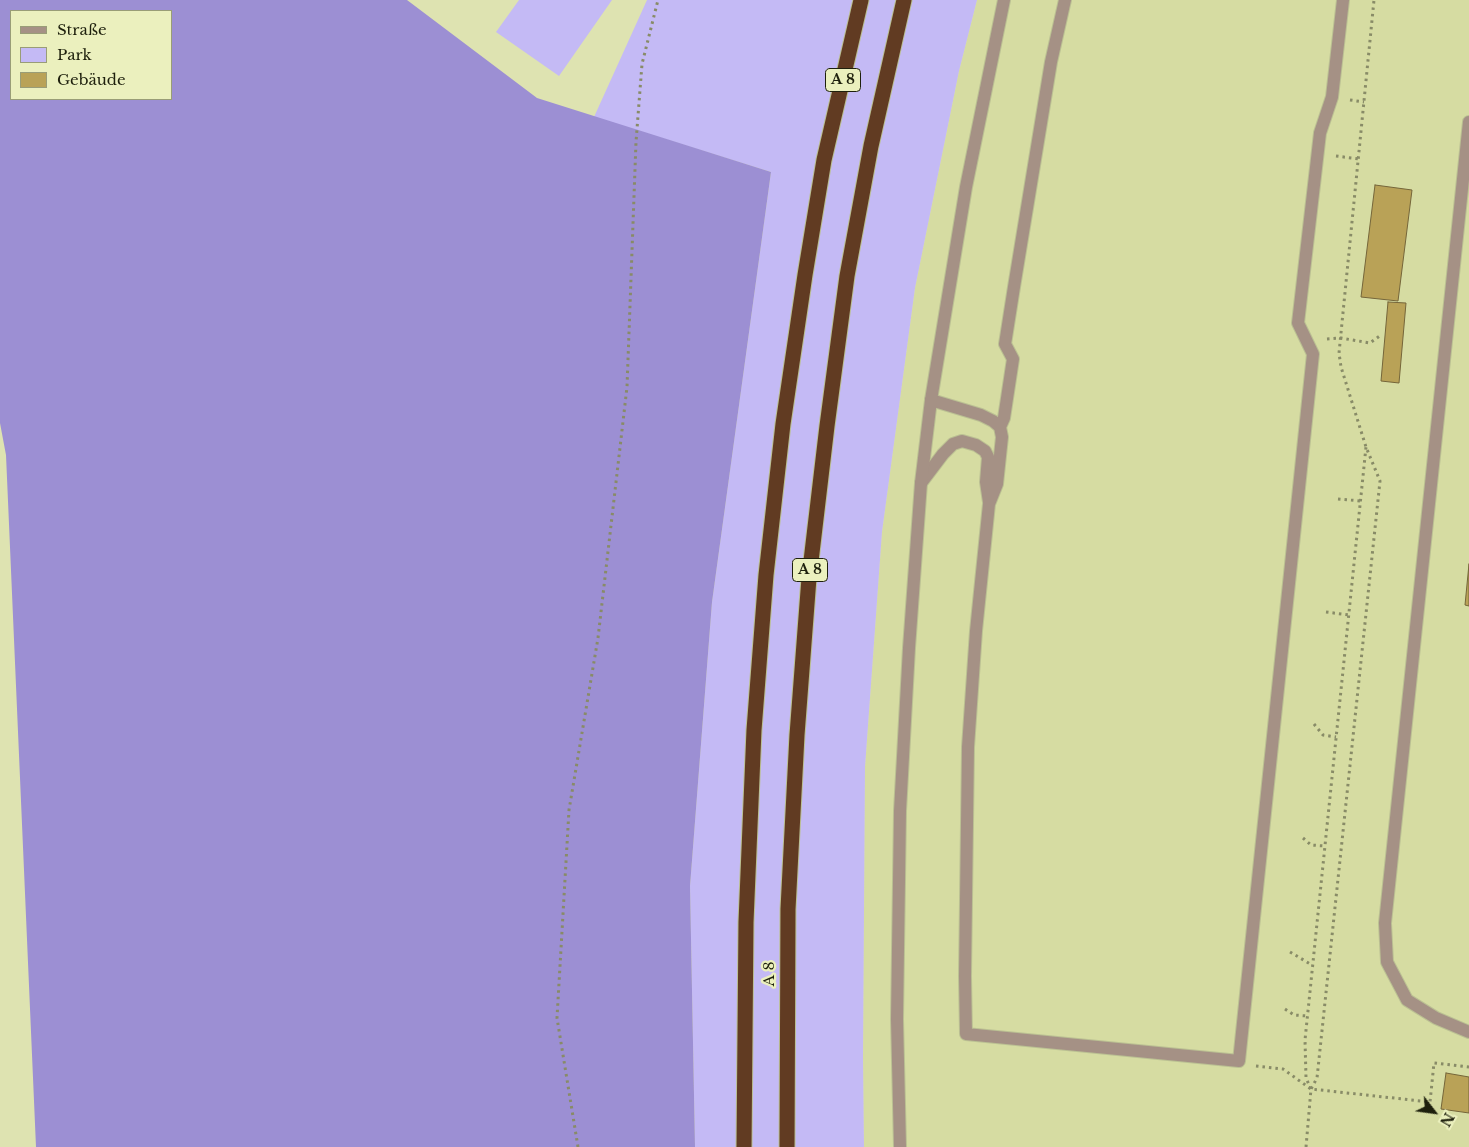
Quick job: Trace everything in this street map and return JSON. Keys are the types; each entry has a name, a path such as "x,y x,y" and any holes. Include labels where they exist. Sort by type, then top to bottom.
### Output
{"highway":[{"name":"A 8","path":"744,1147 746,922 754,730 766,575 783,424 824,160 861,0"},
{"name":"A 8","path":"786,1147 788,909 797,735 809,578 826,426 847,276 871,146 904,0"}],"street":[{"path":"900,1147 897,1019 900,811 908,648 921,484 931,400 966,187 1004,0"},
{"path":"1000,428 1004,418 1013,359 1006,344 1007,334 1046,90 1065,0"},
{"path":"921,484 943,454 953,444 962,441 976,446 985,451 988,457 986,482 989,504 968,747 966,1034 1239,1061 1313,354 1298,323 1320,133 1332,97 1343,0"},
{"path":"1469,122 1385,923 1387,962 1407,1000 1436,1018 1469,1032"},
{"path":"931,400 981,415 993,421 1000,428 1002,437 996,484 989,504"}],"path":[{"path":"578,1147 557,1018 569,810 598,638 627,387 636,133 642,64 658,0"},
{"path":"1306,1147 1311,1089 1317,1078 1380,481 1366,447 1341,367 1339,353 1374,0"},
{"path":"1306,341 1341,338 1370,343 1381,335"},
{"path":"1311,1089 1306,1078 1304,1040 1366,447"},
{"path":"1338,499 1361,501"},
{"path":"1326,612 1349,615"},
{"path":"1314,724 1323,735 1336,737"},
{"path":"1302,838 1311,845 1325,846"},
{"path":"1290,952 1312,965"},
{"path":"1285,1009 1294,1015 1307,1016"},
{"path":"1239,1061 1250,1066 1283,1069 1311,1089 1430,1102 1434,1063 1469,1067"}],"shaded area":[{"path":"0,0 407,0 537,98 771,172 712,602 690,886 695,1147 36,1147 6,455 0,423"},
{"path":"977,0 1469,0 1469,1147 864,1147 865,767 882,532 915,288 959,71"}],"green space":[{"path":"519,0 612,0 559,76 496,32"},
{"path":"647,0 977,0 959,71 915,288 882,532 865,767 864,1147 695,1147 690,886 712,602 771,172 594,117"}],"building":[{"path":"1375,185 1412,190 1398,301 1361,297"},
{"path":"1388,302 1406,303 1399,383 1381,381"},
{"path":"1469,564 1469,606 1465,605"},
{"path":"1446,1073 1469,1077 1469,1113 1441,1109"}]}
